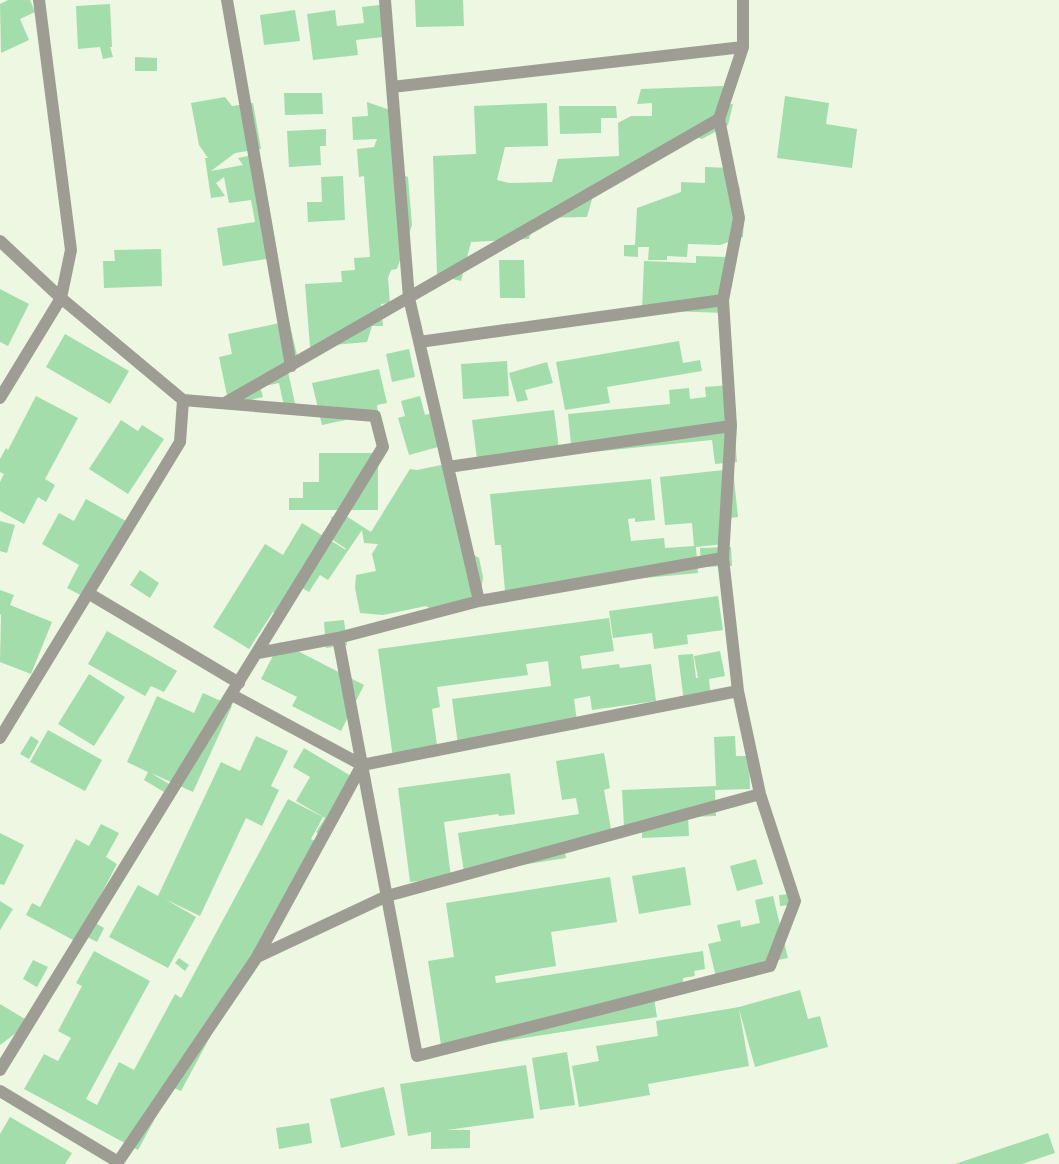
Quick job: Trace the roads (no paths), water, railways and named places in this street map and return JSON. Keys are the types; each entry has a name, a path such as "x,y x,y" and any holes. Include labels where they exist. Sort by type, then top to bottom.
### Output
{"street":[{"path":"0,398 61,298 70,250 39,0"},
{"path":"227,0 291,366"},
{"path":"385,0 409,298 479,601"},
{"path":"338,638 417,1056 770,966 795,901 760,794 738,691 723,558 731,426 723,300 739,218 719,119 743,47 743,0"},
{"path":"392,87 743,47"},
{"path":"225,404 719,119"},
{"path":"0,241 61,298 183,400 375,416 383,447 0,1070"},
{"path":"419,342 723,300"},
{"path":"0,738 180,442 183,400"},
{"path":"448,467 731,426"},
{"path":"258,653 338,638 479,601 723,558"},
{"path":"88,593 239,683"},
{"path":"232,695 362,765 738,691"},
{"path":"0,1090 118,1162 257,957 362,765"},
{"path":"257,957 387,896 760,794"}]}
